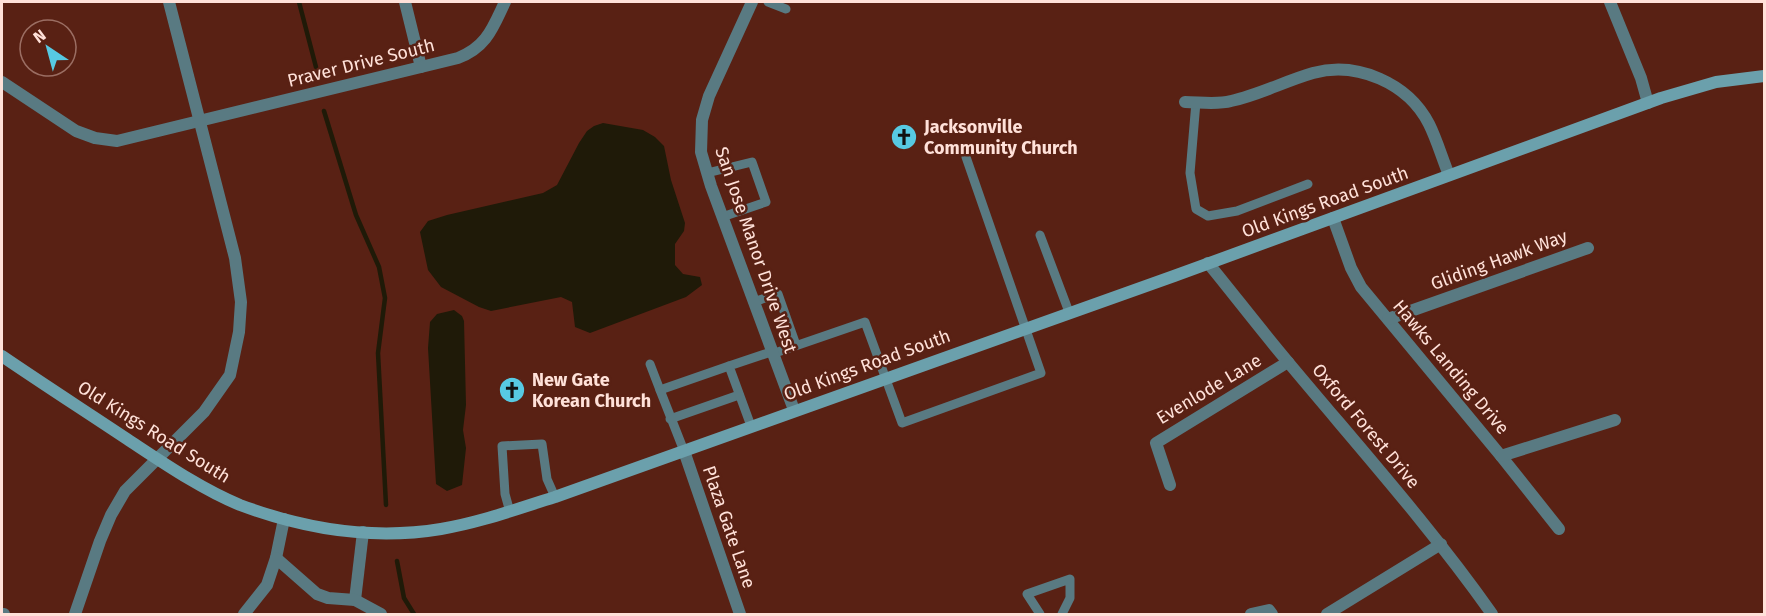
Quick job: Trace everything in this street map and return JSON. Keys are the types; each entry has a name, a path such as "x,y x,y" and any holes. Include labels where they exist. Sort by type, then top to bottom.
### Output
{"street":[{"path":"75,615 111,515 125,491 204,412 230,375 239,332 242,302 235,258 170,2"},
{"path":"405,2 421,67"},
{"name":"Praver Drive South","path":"2,82 76,131 95,138 117,141 466,54 490,35 505,2"},
{"name":"San Jose Manor Drive West","path":"752,2 705,108 702,120 701,152 722,217 794,411"},
{"path":"1613,3 1648,103"},
{"path":"1191,102 1229,102 1314,73 1336,69 1361,72 1385,80 1405,93 1428,123 1449,175"},
{"name":"Old Kings Road South","path":"2,356 157,459 229,500 284,519 329,529 386,533 439,529 489,519 555,497 1648,103 1716,82 1764,76"},
{"name":"Hawks Landing Drive","path":"1333,218 1351,268 1361,287 1559,529"},
{"name":"Gliding Hawk Way","path":"1388,319 1588,248"},
{"name":"Oxford Forest Drive","path":"1208,263 1441,544 1492,615"},
{"name":"Evenlode Lane","path":"1170,485 1156,443 1288,362"},
{"path":"1501,456 1615,420"},
{"name":"Plaza Gate Lane","path":"684,451 740,615"},
{"path":"244,615 267,585 276,558 284,519"},
{"path":"355,600 363,532"},
{"path":"1327,615 1441,544"},
{"path":"276,558 317,594 328,598 355,600 381,615"},
{"path":"1251,615 1269,610 1272,615"}],"lane":[{"path":"768,2 786,9"},
{"path":"1191,102 1190,173 1196,209 1208,216 1237,211 1308,184"},
{"path":"660,390 865,322 902,423 1041,373 966,157"},
{"path":"707,173 752,162 766,202 722,217"},
{"path":"1040,235 1069,312"},
{"path":"753,302 778,294 796,345"},
{"path":"650,364 684,451"},
{"path":"729,366 751,426"},
{"path":"670,419 739,395"},
{"path":"510,512 505,494 502,446 542,444 547,479 555,497"},
{"path":"1040,615 1027,594 1070,579 1070,598 1062,615"}],"shaded area":[{"path":"603,123 643,130 664,146 671,180 685,223 684,231 675,244 675,265 683,274 700,277 702,285 686,297 590,333 575,327 572,302 561,297 491,311 441,287 428,270 420,232 428,221 543,193 557,185 587,131"},
{"path":"454,310 462,316 464,321 466,405 463,430 466,448 462,485 447,491 436,484 428,348 430,322 437,314"}],"waterway":[{"path":"299,2 317,71"},
{"path":"324,111 356,215 379,267 385,298 378,353 386,505"},
{"path":"397,561 404,598 414,614"}],"place":[{"name":"Jacksonville Community Church","path":"904,137"},
{"name":"New Gate Korean Church","path":"512,390"}]}
